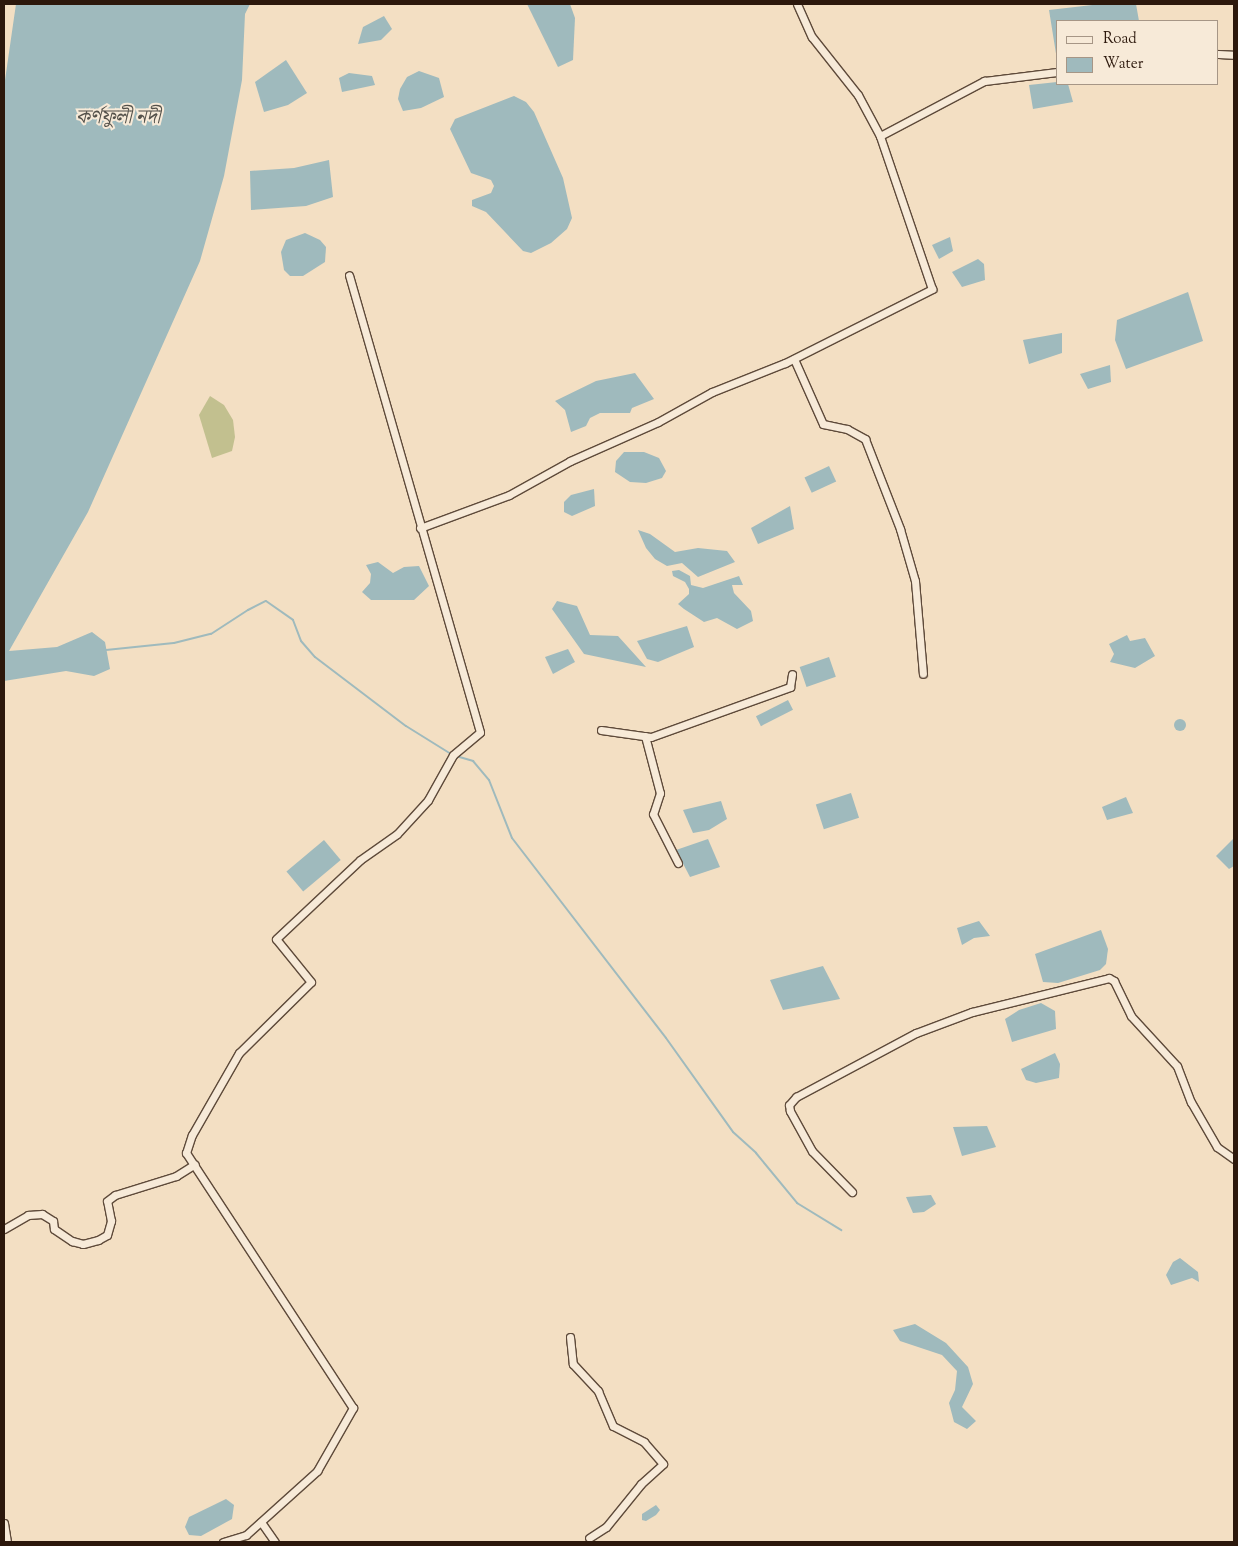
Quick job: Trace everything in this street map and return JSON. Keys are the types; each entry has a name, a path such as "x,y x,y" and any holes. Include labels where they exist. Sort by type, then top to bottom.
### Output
{"street":[{"path":"420,528 510,495 570,461 712,392 794,359 932,289 880,136 858,95 812,37 797,4"},
{"path":"1218,54 1234,55"},
{"path":"880,136 984,81 1056,72"},
{"path":"223,1542 246,1535 317,1471 354,1408 195,1164 186,1154 192,1135 240,1053 310,982 276,939 360,860 397,834 428,800 453,755 480,732 349,275"},
{"path":"794,359 823,424 847,429 865,439 900,529 915,581 923,674"},
{"path":"601,730 645,736 698,723 790,686 792,674"},
{"path":"645,736 660,793 653,814 678,863"},
{"path":"852,1192 812,1151 790,1111 789,1105 796,1097 916,1033 972,1012 1109,978 1114,981 1130,1016 1177,1066 1194,1109 1217,1147 1234,1159"},
{"path":"4,1229 28,1215 42,1214 53,1221 54,1229 72,1242 84,1244 98,1240 107,1235 111,1221 107,1201 115,1195 176,1176 195,1164"},
{"path":"570,1337 573,1364 598,1391 613,1426 644,1442 663,1464 640,1484 606,1527 589,1538"},
{"path":"261,1522 275,1542"},
{"path":"4,1523 7,1542"}],"shaded area":[{"path":"210,396 224,405 233,420 235,437 232,451 212,458 199,415"}],"water":[{"name":"কর্ণফুলী নদী","path":"16,4 250,4 245,14 242,80 224,176 200,261 88,512 9,651 57,647 92,632 105,642 110,669 94,676 66,671 4,681 4,87"},
{"path":"527,4 570,4 575,18 573,60 558,67"},
{"path":"1101,4 1136,4 1139,20 1056,20 1056,54 1049,10"},
{"path":"384,16 392,29 381,40 358,44 363,27"},
{"path":"286,60 307,93 288,105 264,112 255,82"},
{"path":"419,71 439,78 444,97 421,108 403,111 398,99 400,89 407,77"},
{"path":"349,73 372,76 375,85 342,92 339,78"},
{"path":"1056,82 1056,85 1068,85 1073,102 1033,109 1029,85"},
{"path":"514,96 526,102 534,112 563,178 572,218 567,229 551,243 531,253 523,251 486,212 472,206 472,200 491,193 494,186 491,180 471,173 450,129 455,119"},
{"path":"329,160 333,197 306,206 251,210 250,171 294,168"},
{"path":"305,233 320,240 326,247 325,262 303,276 290,276 284,270 281,252 286,240"},
{"path":"950,237 953,251 939,259 932,245"},
{"path":"978,259 984,264 985,280 962,287 952,272"},
{"path":"1188,292 1203,341 1126,369 1115,340 1117,320"},
{"path":"1062,333 1062,353 1029,364 1023,340"},
{"path":"1110,365 1111,382 1088,389 1080,374"},
{"path":"635,373 654,399 632,408 630,413 600,413 590,418 586,426 571,432 565,410 555,401 596,381"},
{"path":"624,452 644,452 659,458 666,471 662,478 646,483 630,482 615,472 616,461"},
{"path":"829,466 836,481 812,493 805,477"},
{"path":"594,489 595,506 572,516 564,512 564,502 571,495"},
{"path":"790,506 794,529 758,544 751,528"},
{"path":"638,530 650,534 675,552 698,548 727,551 735,562 698,577 682,563 667,566 655,559 646,548"},
{"path":"378,562 393,573 404,567 419,566 429,586 414,600 371,600 362,592 370,583 371,574 366,565"},
{"path":"679,570 690,576 691,585 703,588 739,576 743,585 732,585 734,593 751,611 753,621 737,629 717,618 704,622 684,609 678,604 689,594 689,589 685,582 673,576 672,571"},
{"path":"557,601 577,606 590,635 618,636 646,667 584,654 552,609"},
{"path":"687,626 694,647 658,662 647,659 637,641"},
{"path":"1127,635 1130,641 1145,638 1155,656 1135,668 1110,662 1114,654 1109,644"},
{"path":"568,649 575,662 553,674 545,657"},
{"path":"829,657 836,677 807,687 800,667"},
{"path":"788,700 793,710 761,726 756,716"},
{"path":"1178,719 1182,719 1186,725 1182,731 1178,731 1174,727 1174,723"},
{"path":"851,793 859,818 824,829 816,804"},
{"path":"1126,797 1133,813 1107,820 1102,807"},
{"path":"721,801 727,819 709,830 693,833 683,810"},
{"path":"1234,838 1234,866 1229,869 1216,856"},
{"path":"708,839 720,867 690,877 676,850"},
{"path":"324,840 341,860 303,891 286,871"},
{"path":"979,921 990,936 974,938 962,945 957,928"},
{"path":"1101,930 1108,949 1106,964 1100,970 1058,983 1043,982 1035,954"},
{"path":"823,966 840,999 783,1010 770,980"},
{"path":"1041,1003 1055,1011 1056,1029 1012,1042 1005,1019 1019,1010"},
{"path":"1055,1053 1060,1064 1059,1078 1036,1083 1026,1080 1021,1069"},
{"path":"987,1126 996,1147 962,1156 953,1127"},
{"path":"931,1195 936,1204 924,1212 913,1213 906,1197"},
{"path":"1180,1258 1198,1272 1199,1282 1192,1278 1171,1285 1166,1275 1173,1262"},
{"path":"915,1324 946,1343 968,1367 973,1384 962,1407 976,1421 967,1429 954,1422 949,1403 955,1390 957,1371 942,1355 900,1341 893,1330"},
{"path":"226,1499 234,1505 232,1519 201,1536 189,1535 185,1527 189,1517"},
{"path":"656,1505 660,1510 656,1515 646,1521 642,1520 642,1514"}],"waterway":[{"path":"106,650 174,643 211,634 248,610 266,601 293,620 301,641 315,657 406,726 451,754"},
{"path":"456,756 473,761 489,780 512,838 666,1038 733,1132 756,1153 797,1203 841,1230"}]}
